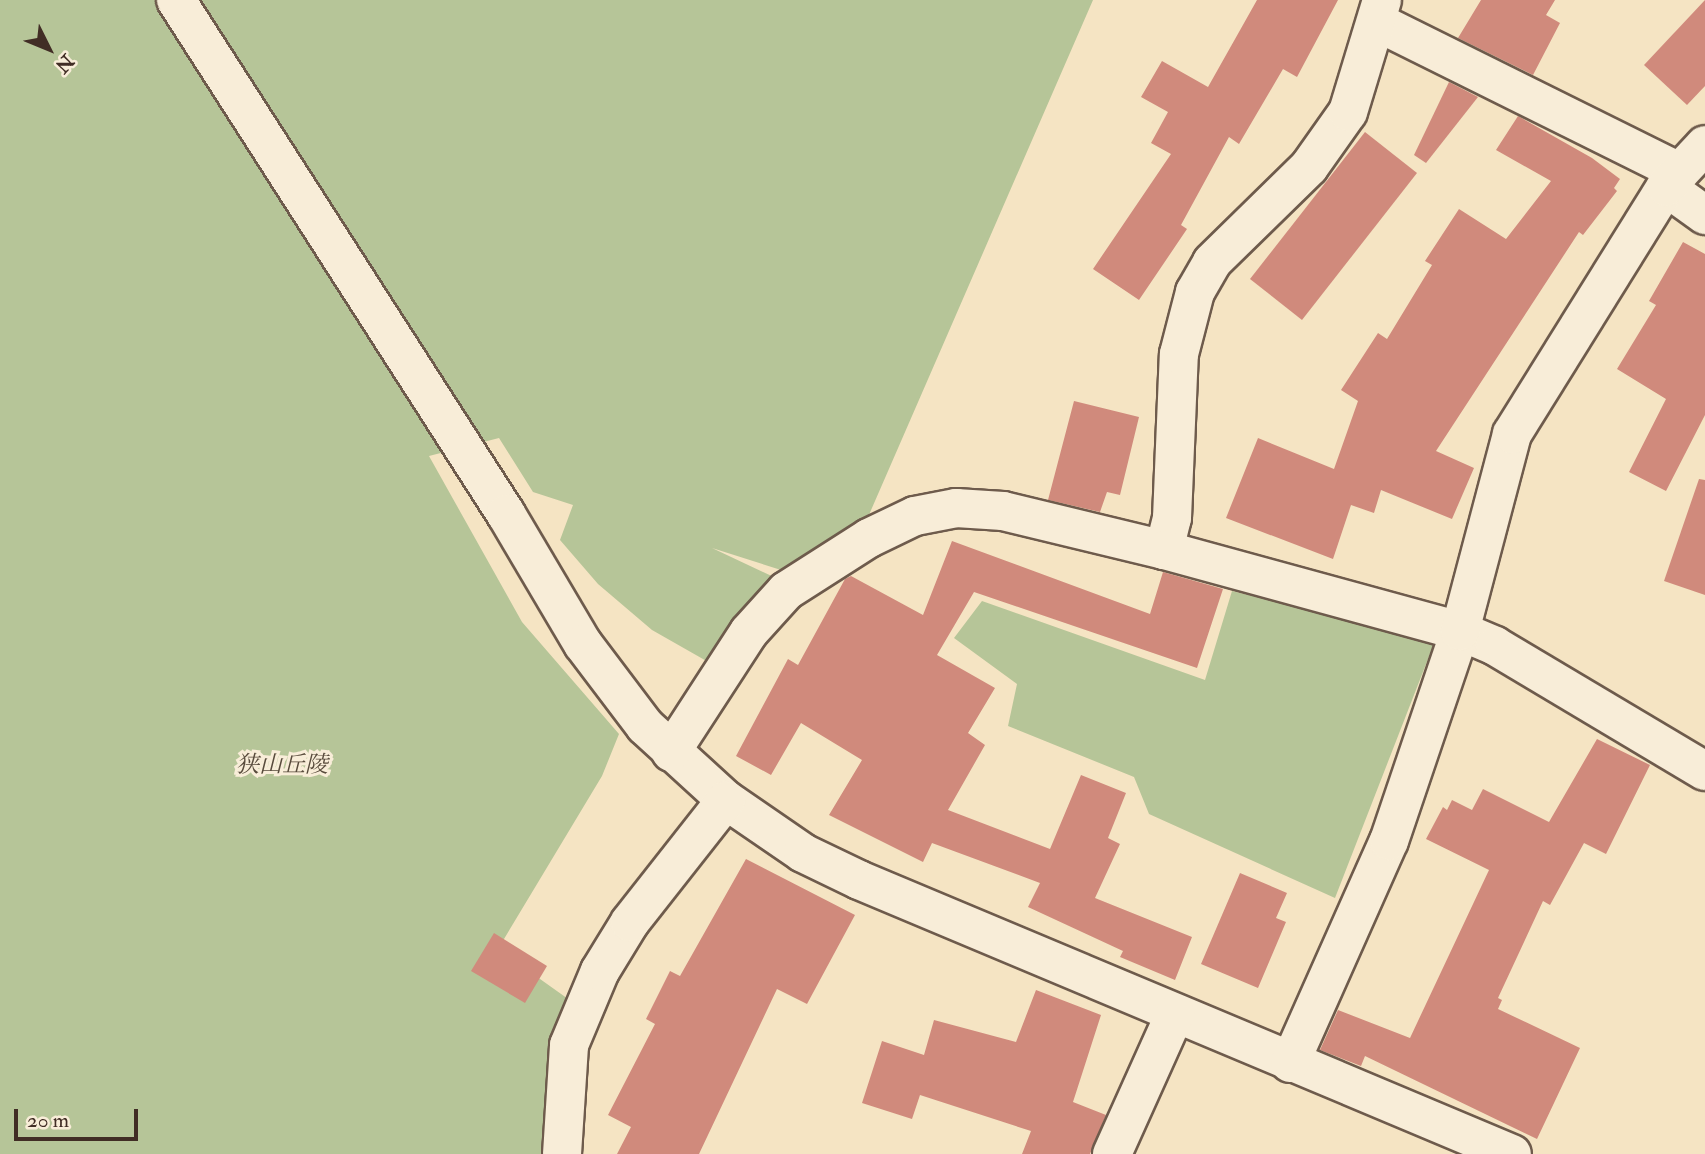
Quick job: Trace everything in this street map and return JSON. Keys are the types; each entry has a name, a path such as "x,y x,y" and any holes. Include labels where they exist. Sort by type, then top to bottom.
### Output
{"street":[{"path":"176,0 499,502 583,644 645,726 726,800 783,841 859,880 1512,1154"},
{"path":"1164,550 1172,518 1179,354 1195,292 1220,253 1309,167 1348,112 1379,11 1673,180 1705,215"},
{"path":"1290,1063 1389,841 1461,631 1512,434 1673,180 1705,145"},
{"path":"671,752 749,632 786,591 869,538 915,516 956,508 1003,511 1164,550 1461,631 1495,646 1705,771"},
{"path":"562,1154 569,1045 600,971 631,922 726,800"},
{"path":"1112,1154 1175,1014"}],"green space":[{"name":"狭山丘陵","path":"0,0 1093,0 865,524 781,570 712,548 776,578 710,663 652,630 598,584 560,540 573,505 533,492 499,438 429,456 522,622 619,734 602,776 498,949 578,1006 571,1154 0,1154"},
{"path":"1232,591 1435,641 1335,898 1149,814 1134,777 1008,726 1017,684 954,638 982,601 1205,680"}],"building":[{"path":"1257,0 1338,0 1297,77 1283,69 1239,144 1229,137 1181,225 1187,229 1139,300 1093,269 1171,154 1151,143 1168,112 1141,97 1162,61 1208,87"},
{"path":"1481,0 1555,0 1546,15 1560,23 1533,75 1458,38"},
{"path":"1705,0 1705,86 1687,105 1644,65"},
{"path":"1449,82 1478,97 1426,163 1414,155"},
{"path":"1518,116 1592,158 1620,179 1614,188 1617,191 1583,235 1579,232 1436,451 1474,468 1452,519 1381,490 1374,513 1351,505 1333,559 1226,518 1258,438 1334,469 1358,401 1341,390 1378,333 1387,339 1432,265 1425,261 1459,209 1506,239 1551,181 1496,150"},
{"path":"1365,132 1417,173 1302,320 1250,279"},
{"path":"1683,242 1705,254 1705,415 1666,491 1629,472 1666,399 1617,369 1656,305 1649,301"},
{"path":"1074,401 1139,417 1120,495 1107,492 1100,512 1048,500"},
{"path":"1699,479 1705,480 1705,595 1664,581"},
{"path":"952,541 1150,614 1163,572 1223,589 1197,668 974,592 937,655 995,688 968,733 985,745 948,810 1050,849 1081,775 1126,793 1108,838 1120,844 1095,898 1192,937 1175,980 1120,957 1123,951 1028,907 1040,883 932,843 923,862 829,815 862,760 801,723 771,775 736,756 788,659 798,665 845,579 851,576 923,615"},
{"path":"1597,739 1650,765 1606,854 1584,843 1550,905 1543,901 1498,998 1502,1000 1498,1009 1580,1048 1537,1139 1365,1056 1361,1066 1320,1050 1338,1010 1410,1038 1489,870 1426,839 1443,807 1447,810 1452,800 1472,810 1483,789 1549,822"},
{"path":"746,859 855,915 807,1004 777,989 699,1154 617,1154 631,1127 608,1115 655,1024 646,1019 670,971 680,976"},
{"path":"1240,873 1287,893 1276,918 1286,922 1258,988 1201,964"},
{"path":"494,933 547,966 525,1003 471,971"},
{"path":"1036,990 1101,1015 1073,1102 1106,1115 1090,1154 1022,1154 1031,1131 920,1095 912,1119 862,1103 882,1041 924,1055 934,1020 1016,1042"}]}
